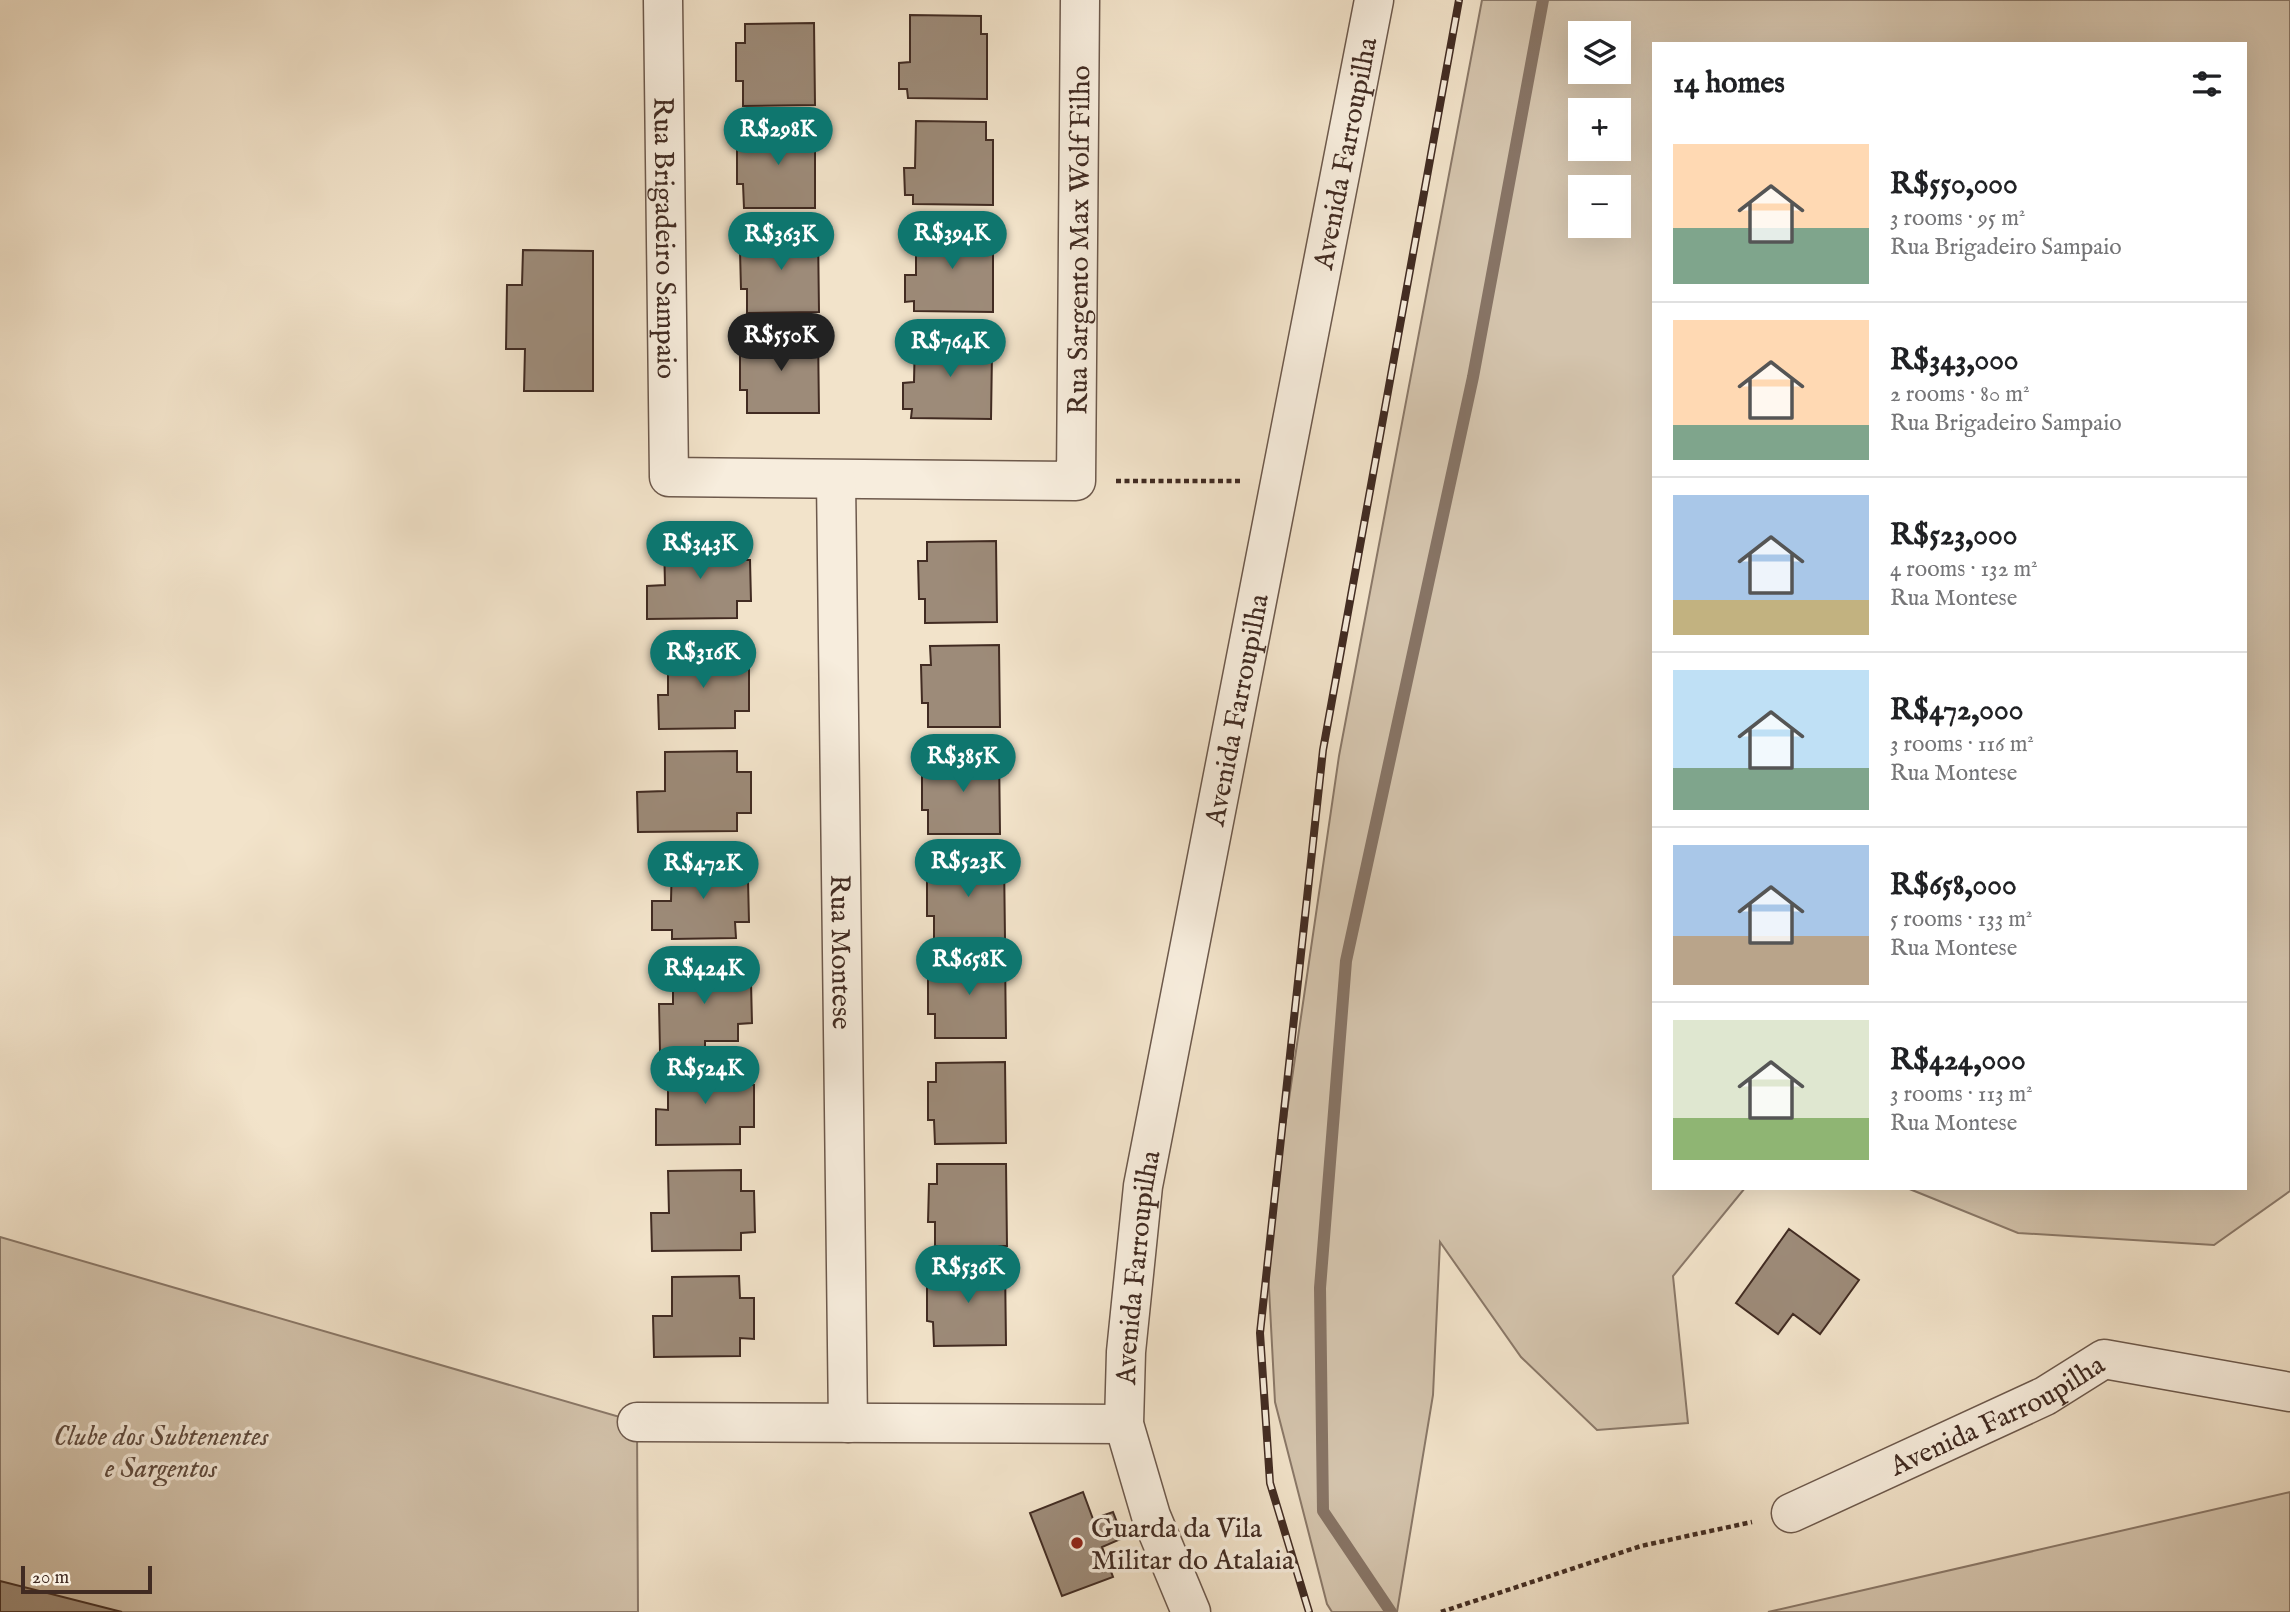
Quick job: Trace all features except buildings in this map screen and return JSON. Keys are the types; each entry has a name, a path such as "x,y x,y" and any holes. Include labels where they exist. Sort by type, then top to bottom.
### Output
{"street":[{"name":"Rua Brigadeiro Sampaio","path":"663,0 669,477 836,480"},
{"name":"Rua Sargento Max Wolf Filho","path":"1076,481 1080,0"},
{"name":"Avenida Farroupilha","path":"1191,1612 1152,1516 1124,1424 1126,1352 1143,1186 1374,0"},
{"path":"836,480 1076,481"},
{"name":"Rua Montese","path":"836,480 848,1423"},
{"name":"Avenida Farroupilha","path":"1791,1513 2045,1396 2105,1359 2290,1392"},
{"path":"637,1422 1124,1424"}],"path":[{"path":"1076,481 1280,481"},
{"path":"1441,1612 1641,1546 1791,1513"}],"green space":[{"path":"1482,0 2290,0 2290,1191 2214,1245 2018,1233 1912,1190 2247,1190 2247,42 1652,42 1652,1190 1743,1190 1673,1276 1688,1423 1597,1430 1521,1357 1440,1242 1433,1395 1397,1612 1332,1612 1327,1604 1275,1402 1267,1250 1339,756"},
{"name":"Clube dos Subtenentes e Sargentos","path":"0,1237 637,1422 638,1612 0,1612"},
{"path":"2290,1492 2290,1612 1768,1612"}],"waterway":[{"path":"1391,1612 1323,1511 1320,1288 1346,961 1473,377 1543,0"}],"railway":[{"path":"1309,1612 1270,1483 1260,1333 1323,750 1459,0"}],"place":[{"name":"Guarda da Vila Militar do Atalaia","path":"1077,1543"}]}
